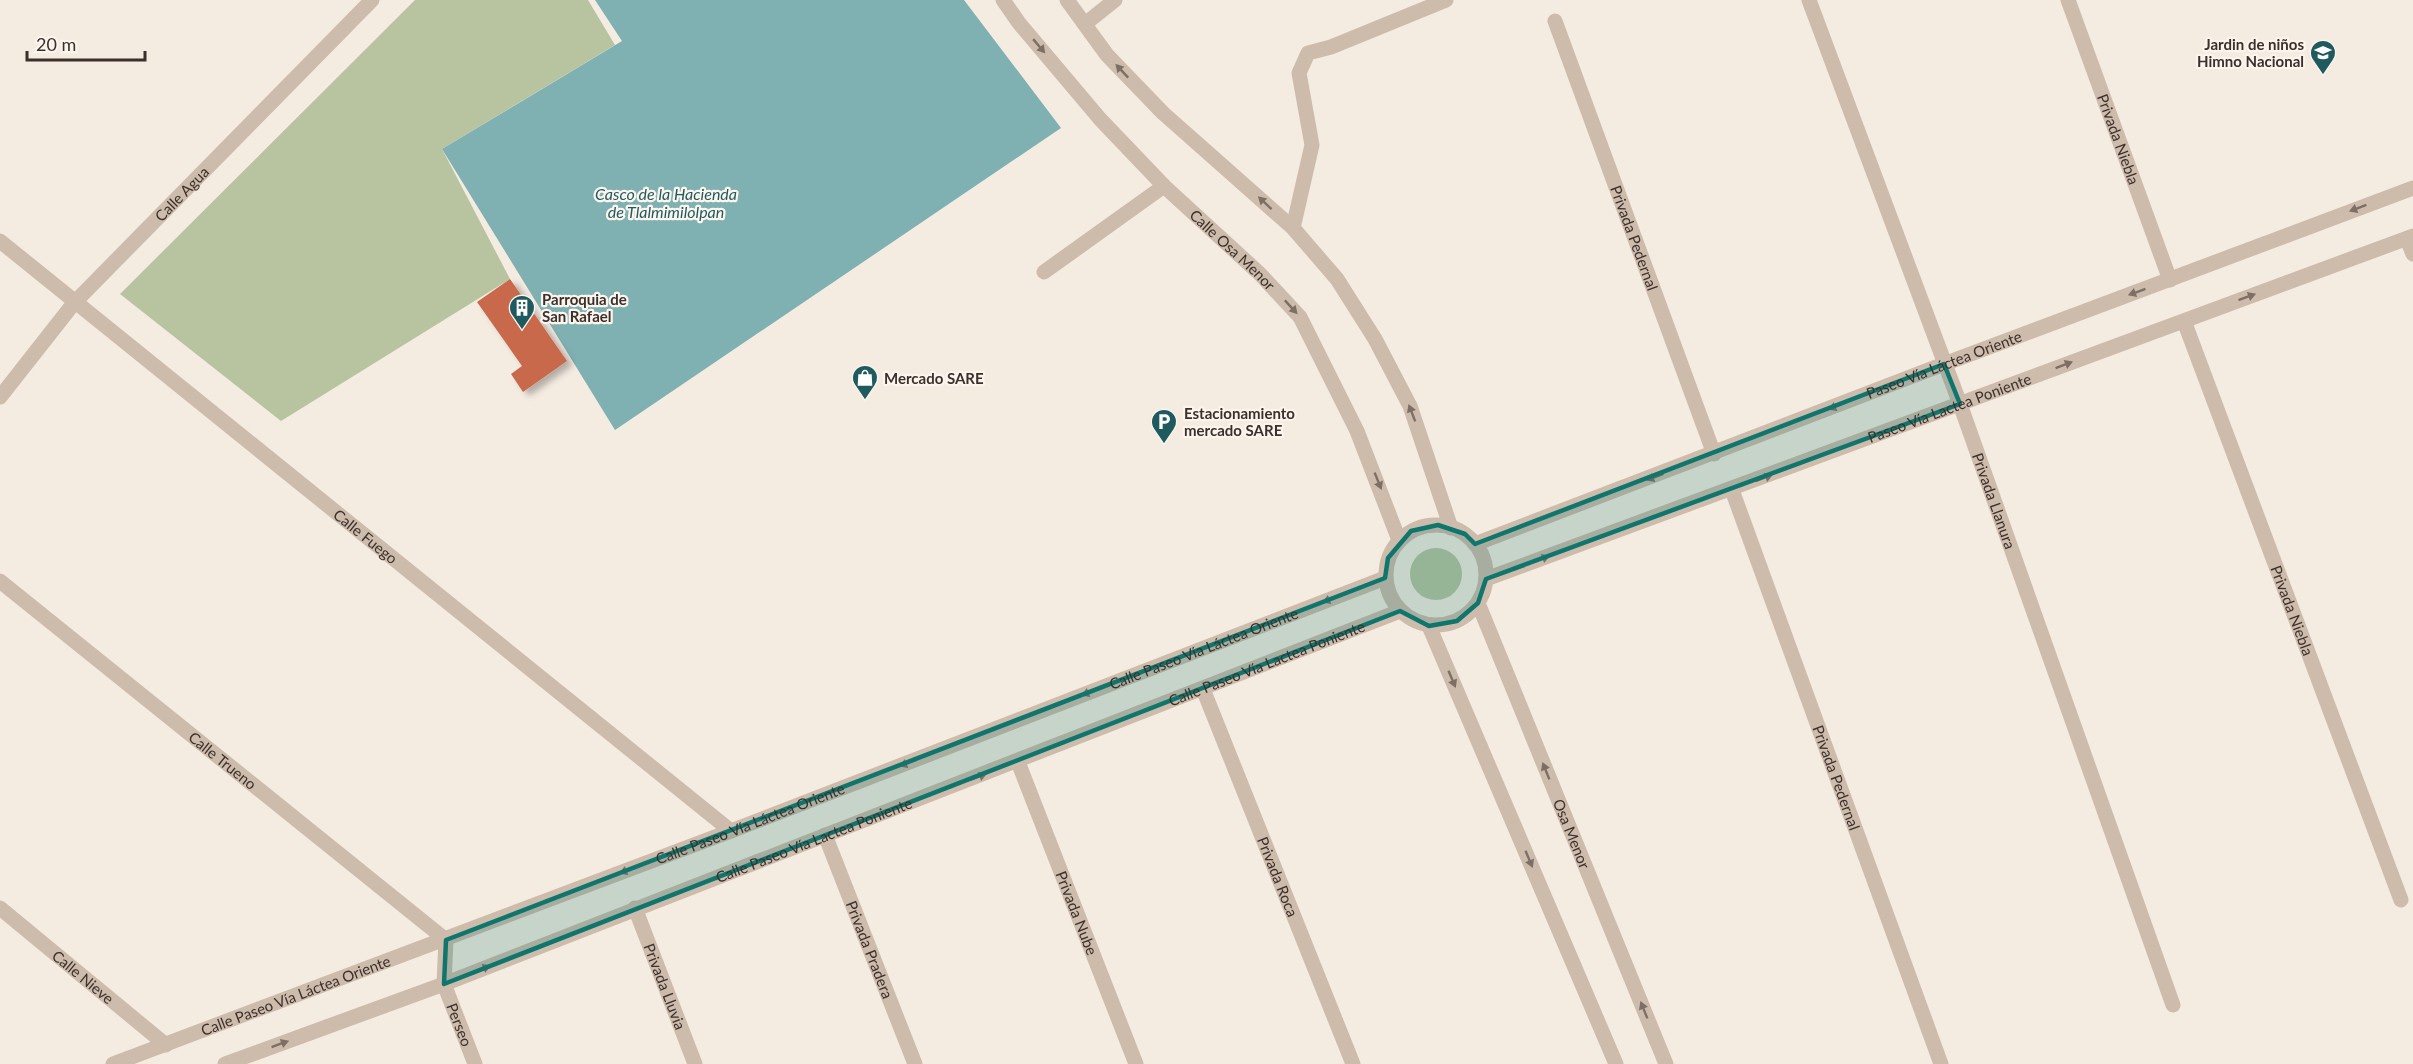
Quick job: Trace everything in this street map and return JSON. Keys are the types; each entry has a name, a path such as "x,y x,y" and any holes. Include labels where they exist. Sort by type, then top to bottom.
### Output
{"street":[{"name":"Calle Agua","path":"0,397 74,303 372,0"},
{"name":"Calle Osa Menor","path":"1003,0 1019,23 1100,119 1164,186 1260,274 1300,317 1357,431 1399,540"},
{"path":"1067,0 1107,55 1163,113 1293,228 1337,279 1375,339 1410,406 1451,528"},
{"path":"1085,24 1115,0"},
{"path":"1293,228 1312,145 1299,74 1308,53 1332,47 1446,0"},
{"name":"Privada Llanura","path":"1809,0 1960,404 2173,1005"},
{"name":"Privada Niebla","path":"2068,0 2170,280"},
{"name":"Privada Pedernal","path":"1555,21 1714,454"},
{"path":"1044,272 1164,186"},
{"name":"Paseo Vía Láctea Oriente","path":"1475,544 1714,454 1944,363 2413,188"},
{"path":"2410,238 2413,254"},
{"name":"Paseo Vía Lactea Poniente","path":"1486,579 2410,238"},
{"name":"Calle Fuego","path":"0,242 731,831"},
{"name":"Privada Niebla","path":"2184,321 2401,900"},
{"name":"Privada Pedernal","path":"1732,490 1941,1064"},
{"path":"1438,525 1451,528 1475,544 1482,555 1486,579 1478,603 1469,614 1457,621 1429,626 1413,621 1400,611 1387,590 1385,578 1388,558 1399,540 1411,531 1424,526 1438,525"},
{"name":"Calle Paseo Vía Láctea Oriente","path":"113,1064 446,940 1385,578"},
{"name":"Calle Trueno","path":"0,581 446,940"},
{"name":"Osa Menor","path":"1478,603 1666,1064"},
{"name":"Calle Paseo Vía Lactea Poniente","path":"233,1063 1018,762 1400,611"},
{"path":"1429,626 1616,1064"},
{"name":"Privada Roca","path":"1203,689 1353,1064"},
{"name":"Privada Nube","path":"1018,762 1137,1064"},
{"name":"Privada Pradera","path":"825,835 915,1064"},
{"name":"Calle Nieve","path":"0,908 166,1045"},
{"name":"Privada Lluvia","path":"635,908 695,1064"},
{"path":"444,984 446,940"},
{"name":"Perseo","path":"444,984 475,1064"}],"highlighted area":[{"path":"1944,364 1960,404 1486,579 1478,603 1457,621 1429,626 1400,611 444,984 446,940 1385,578 1388,558 1411,531 1438,525 1465,534 1475,544"}],"green space":[{"path":"415,0 588,0 615,45 442,149 510,279 281,421 120,294"},
{"path":"1431,548 1441,548 1455,555 1462,574 1455,593 1441,600 1431,600 1421,596 1414,589 1410,579 1410,569 1414,559 1421,552"}],"water":[{"name":"Casco de la Hacienda de Tlalmimilolpan","path":"595,0 964,0 1061,128 615,430 442,149 622,41"}],"building":[{"name":"Parroquia de San Rafael","path":"510,279 567,361 523,392 511,374 522,366 477,302"}],"place":[{"name":"Jardin de niños Himno Nacional","path":"2323,76"},
{"name":"Parroquia de San Rafael","path":"522,331"},
{"name":"Mercado SARE","path":"865,401"},
{"name":"Estacionamiento mercado SARE","path":"1164,445"}]}
